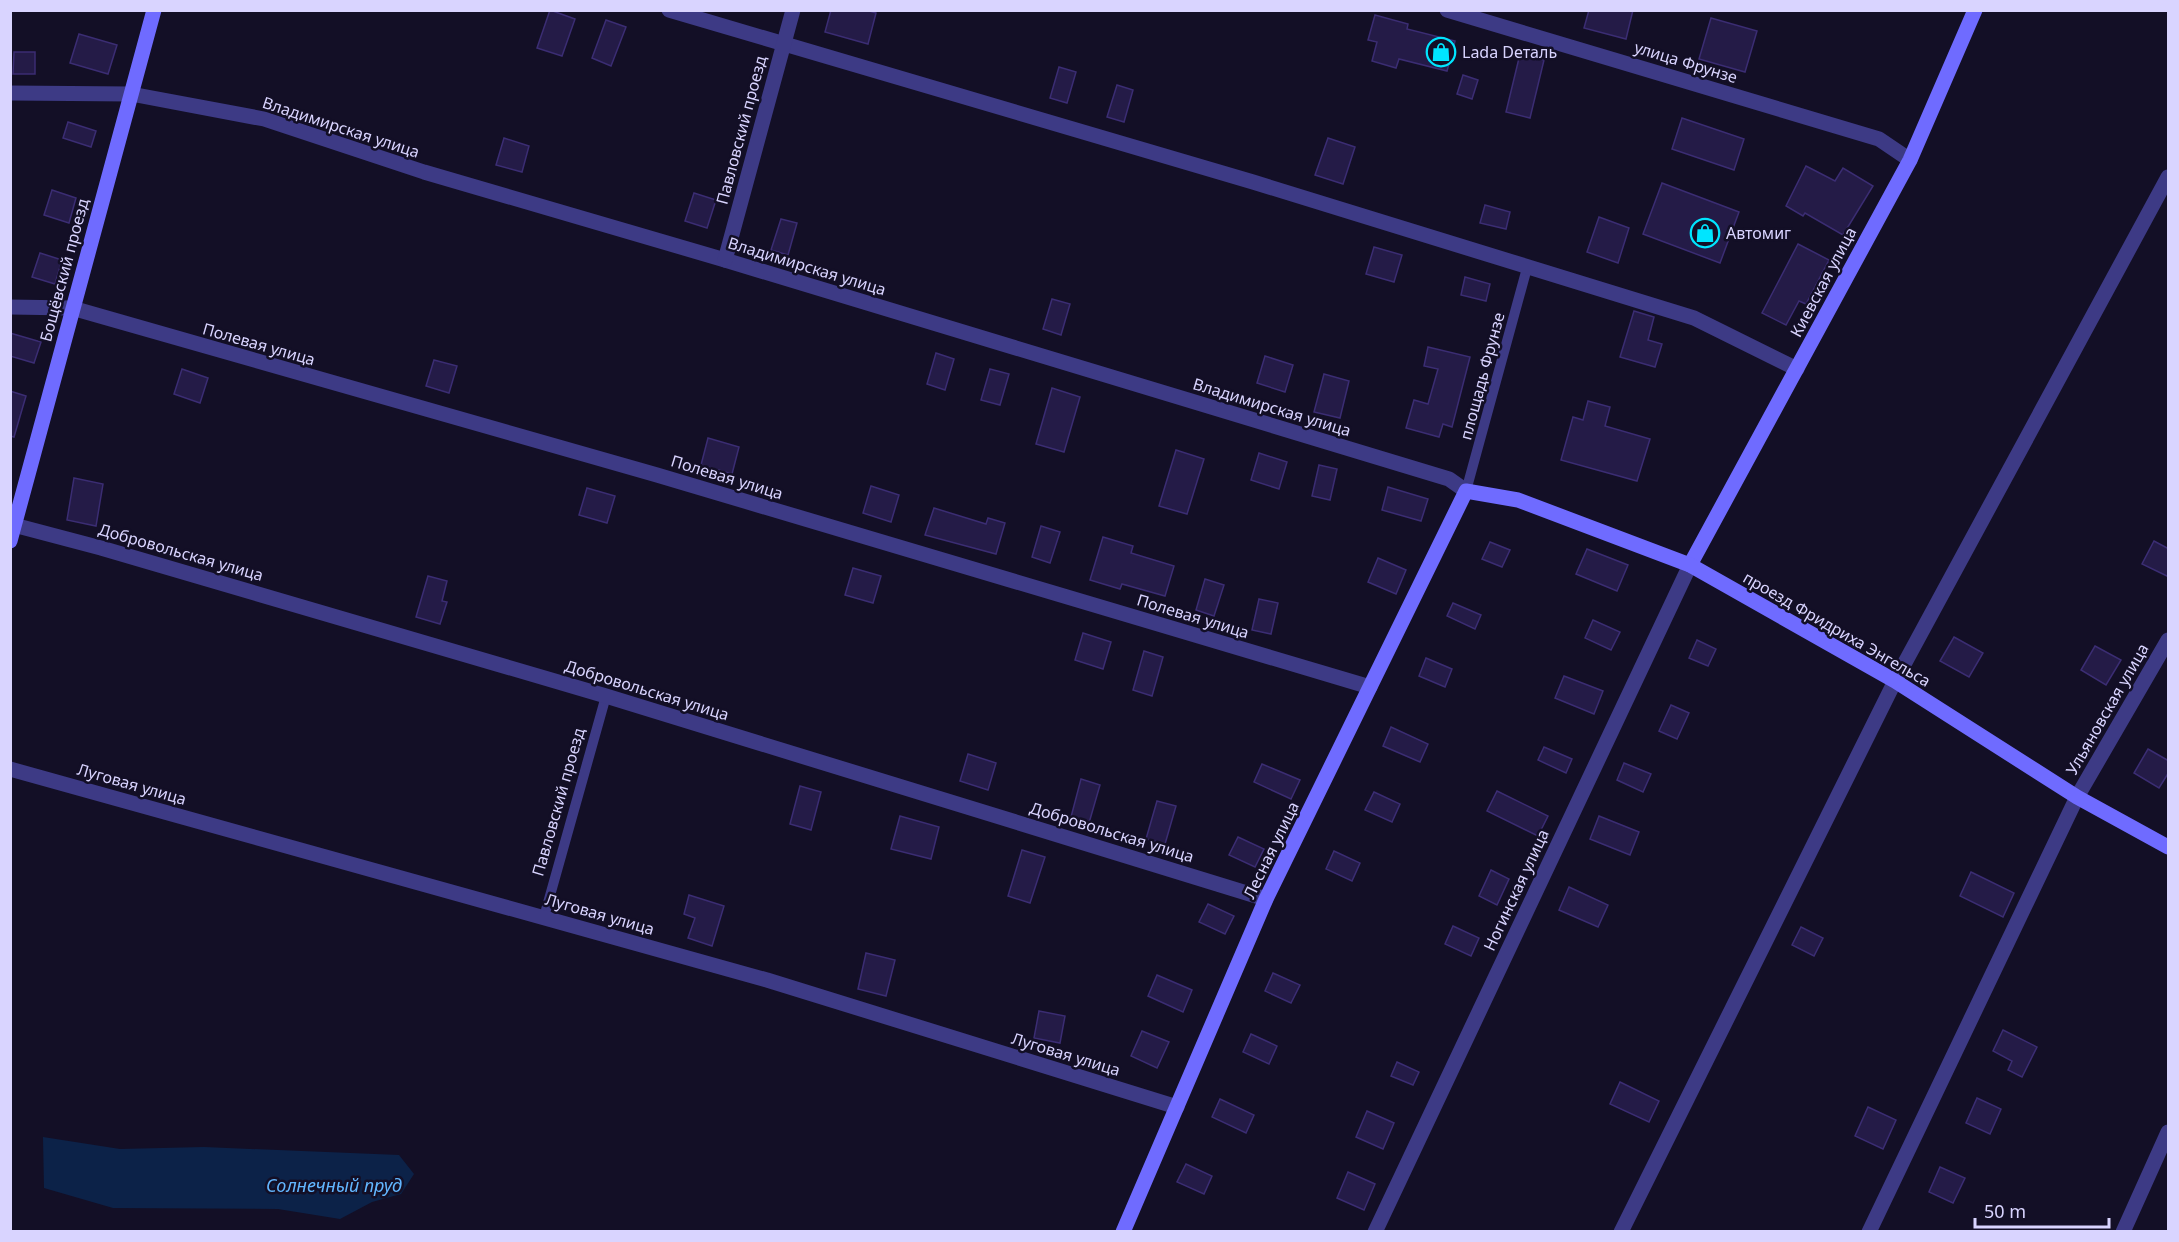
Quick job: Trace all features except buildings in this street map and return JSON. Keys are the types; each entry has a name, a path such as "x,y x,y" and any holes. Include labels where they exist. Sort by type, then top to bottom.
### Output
{"street":[{"name":"Бощёвский проезд","path":"10,541 154,10"},
{"path":"669,10 1253,182 1694,318 1797,369"},
{"name":"Павловский проезд","path":"725,260 793,10"},
{"name":"улица Фрунзе","path":"1447,10 1879,140 1910,160"},
{"name":"Киевская улица","path":"1690,565 1910,160 1975,10"},
{"name":"Владимирская улица","path":"10,93 131,94 264,119 424,172 725,260 1449,479 1466,491"},
{"path":"1621,1232 1895,681 2169,177"},
{"name":"Полевая улица","path":"10,307 72,308 657,474 1370,687"},
{"name":"проезд Фридриха Энгельса","path":"1466,491 1518,500 1690,565 1895,681 2077,797 2169,848"},
{"name":"Лесная улица","path":"1123,1232 1266,899 1466,491"},
{"name":"Добровольская улица","path":"13,524 606,696 1266,899"},
{"name":"Ногинская улица","path":"1375,1232 1690,565"},
{"name":"Ульяновская улица","path":"1869,1232 2077,797 2169,640"},
{"name":"Луговая улица","path":"10,769 767,980 1177,1107"},
{"path":"2123,1232 2169,1132"}],"lane":[{"name":"площадь Фрунзе","path":"1466,491 1527,268"},
{"name":"Павловский проезд","path":"544,917 606,696"}],"water":[{"name":"Солнечный пруд","path":"43,1137 120,1149 204,1147 399,1155 414,1174 401,1194 372,1202 340,1219 278,1209 113,1208 44,1188"}],"place":[{"name":"Lada Dеталь","path":"1441,52"},
{"name":"Автомиг","path":"1705,233"}]}
